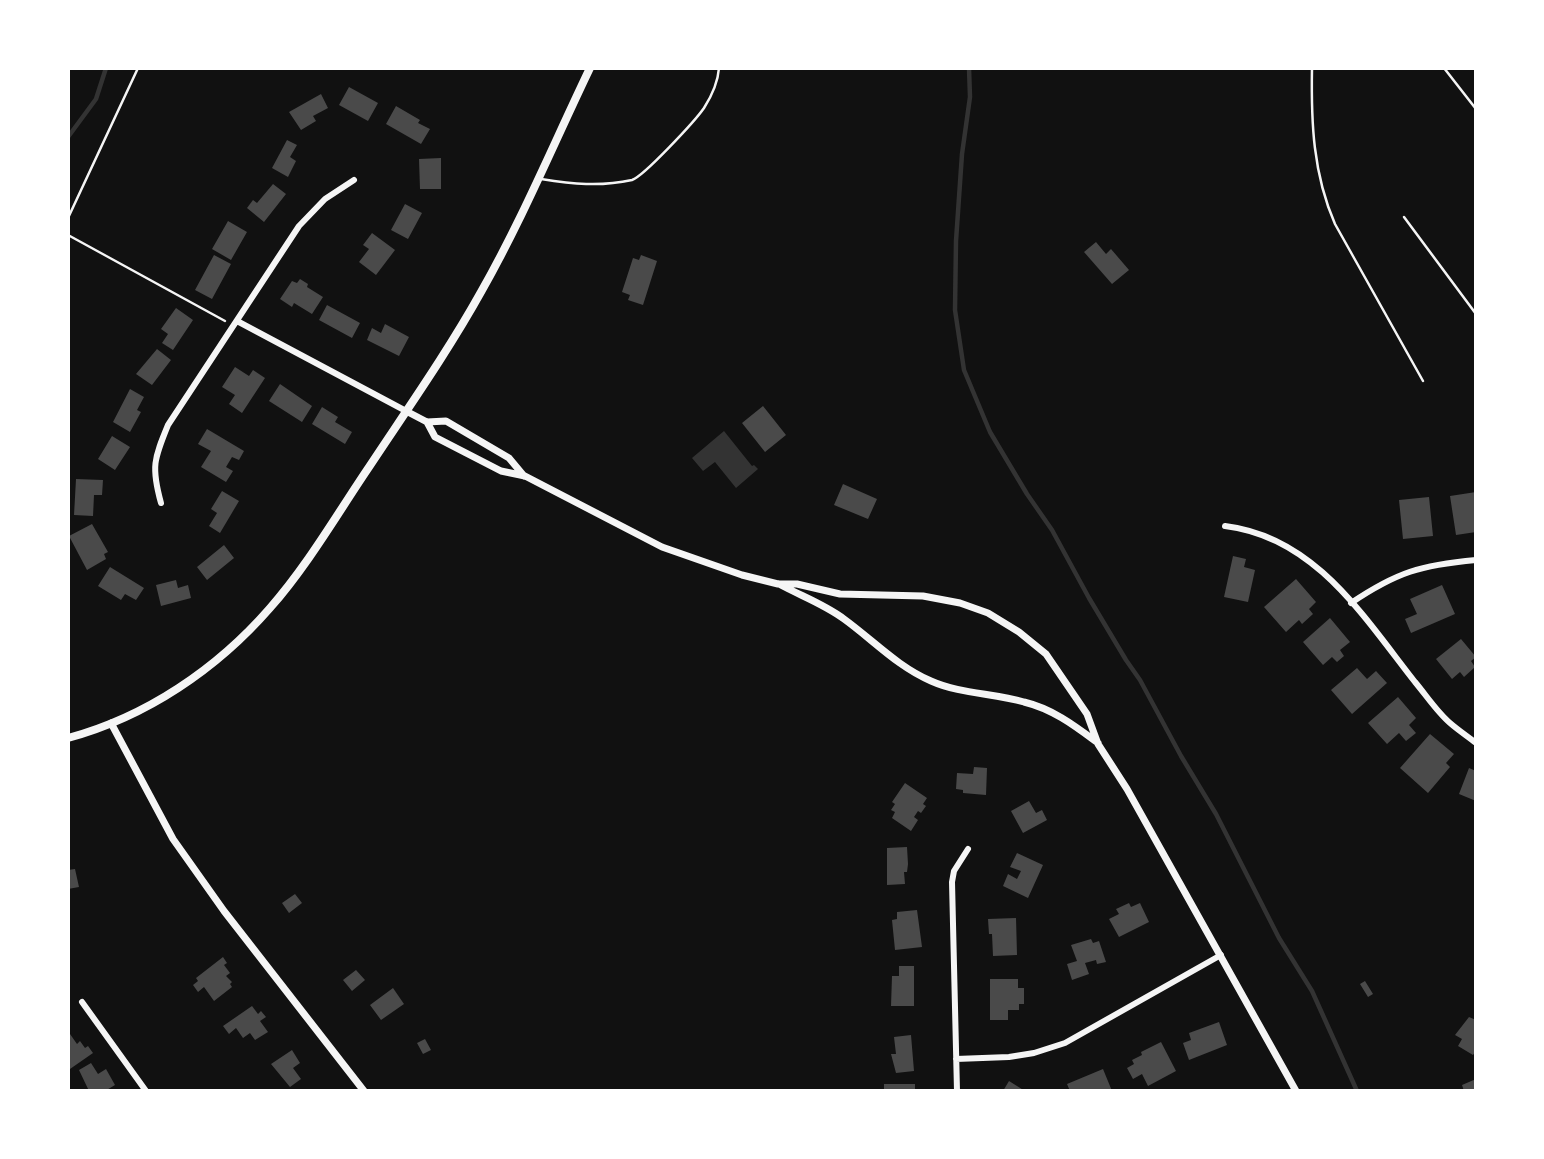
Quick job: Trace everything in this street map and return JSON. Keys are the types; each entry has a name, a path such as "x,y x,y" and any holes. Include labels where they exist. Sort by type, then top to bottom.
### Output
{"main road":[{"path":"68,738 111,723 176,690 211,665 271,608 406,411 481,292 590,68"}],"street":[{"path":"161,503 153,476 154,462 168,425 304,220 325,199 354,180"},
{"path":"237,321 426,422 446,421 509,458 525,476"},
{"path":"426,422 435,438 501,471 525,476 680,555 778,584 824,606 911,671 930,681 950,689 1023,701 1048,710 1070,722 1098,744"},
{"path":"1225,526 1249,529 1276,539 1297,551 1324,573 1448,722 1476,743"},
{"path":"1351,603 1395,576 1419,568 1476,560"},
{"path":"778,584 797,584 840,594 923,596 960,603 988,613 1019,632 1046,654 1087,714 1098,744 1127,789 1296,1091"},
{"path":"111,723 173,839 224,911 364,1091"},
{"path":"957,1091 952,882 954,871 968,849"},
{"path":"956,1059 1009,1057 1034,1053 1065,1043 1221,955"},
{"path":"82,1002 146,1091"}],"lane":[{"path":"538,178 584,186 635,179 674,142 704,108 713,90 719,68"},
{"path":"1312,68 1314,155 1324,198 1335,224 1423,381"},
{"path":"1444,68 1476,109"}],"path":[{"path":"68,218 138,68"},
{"path":"1404,217 1476,314"},
{"path":"68,235 228,323"}],"shaded area":[{"path":"724,431 752,466 758,469 736,488 715,462 703,471 692,458"}],"building":[{"path":"349,87 378,103 368,121 339,105"},
{"path":"321,94 328,108 313,116 316,121 301,130 289,112"},
{"path":"396,106 430,129 421,144 386,124"},
{"path":"287,140 297,145 290,157 296,161 288,177 272,168"},
{"path":"441,158 441,189 420,189 419,159"},
{"path":"273,184 286,194 264,222 247,208 253,200 257,203"},
{"path":"405,204 422,213 408,239 391,230"},
{"path":"228,221 247,232 231,260 212,249"},
{"path":"372,233 395,250 376,275 359,262 369,249 363,245"},
{"path":"1096,242 1106,254 1111,249 1129,270 1112,284 1084,252"},
{"path":"214,255 231,264 212,299 195,290"},
{"path":"641,255 657,261 643,305 628,300 630,295 622,292 633,258 639,260"},
{"path":"300,279 323,297 312,314 294,303 292,307 280,299 292,281 297,283"},
{"path":"327,305 360,323 352,338 319,320"},
{"path":"176,308 193,320 173,350 162,343 168,334 161,329"},
{"path":"385,324 409,337 399,356 367,340 372,328 381,333"},
{"path":"157,349 171,360 152,385 136,374"},
{"path":"235,367 249,376 253,370 265,378 242,413 229,404 235,395 222,387"},
{"path":"280,384 312,406 302,422 269,401"},
{"path":"130,389 144,397 137,410 141,412 130,432 113,422"},
{"path":"763,406 786,435 765,452 742,423"},
{"path":"322,407 338,417 335,422 352,432 345,444 312,424"},
{"path":"207,429 244,451 239,460 232,457 226,467 233,471 226,482 201,467 211,451 198,444"},
{"path":"112,436 130,447 115,470 98,459"},
{"path":"76,479 103,480 102,495 94,495 93,516 74,515"},
{"path":"843,484 877,499 868,519 834,505"},
{"path":"222,491 239,501 220,533 209,526 217,513 211,509"},
{"path":"1476,492 1476,532 1456,535 1450,496"},
{"path":"1429,497 1433,536 1403,539 1399,500"},
{"path":"92,524 108,552 104,554 106,559 87,570 69,536"},
{"path":"224,545 234,558 207,580 197,567"},
{"path":"1233,556 1246,559 1244,567 1255,570 1248,602 1224,597"},
{"path":"110,567 144,588 136,600 125,594 121,600 98,586"},
{"path":"1296,579 1316,602 1309,609 1313,614 1302,624 1299,620 1286,632 1264,607"},
{"path":"176,580 178,588 188,585 191,598 161,606 156,585"},
{"path":"1442,585 1455,614 1411,633 1405,619 1417,614 1410,599"},
{"path":"1330,618 1350,642 1340,650 1344,656 1337,662 1332,657 1323,665 1303,642"},
{"path":"1461,639 1476,657 1471,661 1475,667 1464,677 1460,672 1452,679 1436,659"},
{"path":"1357,668 1367,679 1376,671 1387,683 1352,714 1331,690"},
{"path":"1398,697 1416,718 1409,725 1416,733 1406,741 1399,733 1387,744 1368,723"},
{"path":"1430,734 1454,754 1446,763 1450,767 1428,793 1400,768"},
{"path":"974,767 987,768 986,795 963,793 963,790 956,789 957,773 973,774"},
{"path":"1469,768 1476,771 1476,801 1459,794"},
{"path":"905,783 927,798 923,804 926,806 914,817 918,820 911,831 892,818 895,812 891,810 895,804 892,802"},
{"path":"1029,801 1036,813 1042,810 1047,820 1023,833 1011,811"},
{"path":"907,847 905,884 887,885 887,848"},
{"path":"1017,853 1043,865 1028,898 1003,886 1008,874 1017,879 1021,871 1010,867"},
{"path":"75,869 79,887 68,889 68,870"},
{"path":"295,894 302,903 289,913 282,903"},
{"path":"1129,903 1131,907 1140,903 1149,922 1119,937 1109,919 1119,914 1116,909"},
{"path":"917,910 922,947 895,950 892,920 897,919 897,912"},
{"path":"1016,918 1017,955 993,956 988,919"},
{"path":"1091,939 1093,943 1099,941 1106,962 1097,964 1096,960 1085,963 1089,974 1072,980 1067,964 1077,961 1071,945"},
{"path":"223,957 227,963 224,965 230,973 226,976 232,982 232,987 214,1001 204,987 198,992 193,985 198,981 196,978"},
{"path":"899,966 914,966 914,1006 891,1006 892,976 899,976"},
{"path":"356,970 365,980 352,991 343,980"},
{"path":"990,979 1018,979 1018,988 1024,988 1024,1004 1019,1004 1019,1010 1008,1010 1008,1020 990,1020"},
{"path":"1365,981 1373,994 1368,997 1360,984"},
{"path":"393,988 404,1004 381,1020 370,1005"},
{"path":"252,1006 258,1014 261,1011 266,1017 260,1021 268,1032 255,1040 250,1033 243,1038 236,1028 229,1034 223,1026"},
{"path":"1469,1017 1476,1020 1476,1051 1473,1055 1458,1046 1462,1039 1455,1035"},
{"path":"1219,1022 1227,1045 1189,1060 1183,1043 1191,1040 1189,1033"},
{"path":"70,1034 77,1044 80,1041 93,1053 70,1069 68,1036"},
{"path":"911,1035 914,1071 896,1073 891,1054 896,1054 894,1037"},
{"path":"425,1039 431,1050 423,1054 417,1043"},
{"path":"1161,1042 1176,1071 1148,1086 1142,1074 1133,1079 1127,1068 1134,1064 1132,1060"},
{"path":"292,1050 300,1063 293,1068 301,1079 290,1087 271,1064"},
{"path":"91,1063 98,1074 106,1069 115,1085 105,1091 89,1091 79,1070"},
{"path":"1103,1069 1112,1091 1070,1091 1067,1084"},
{"path":"1476,1079 1476,1091 1464,1091 1462,1085"},
{"path":"1009,1081 1025,1091 1003,1091"},
{"path":"884,1084 915,1084 915,1091 884,1091"}],"waterway":[{"path":"68,137 96,99 106,68"},
{"path":"969,68 970,97 962,154 956,241 955,310 964,370 990,432 1052,530 1216,814 1279,938 1312,991 1357,1091"}]}
